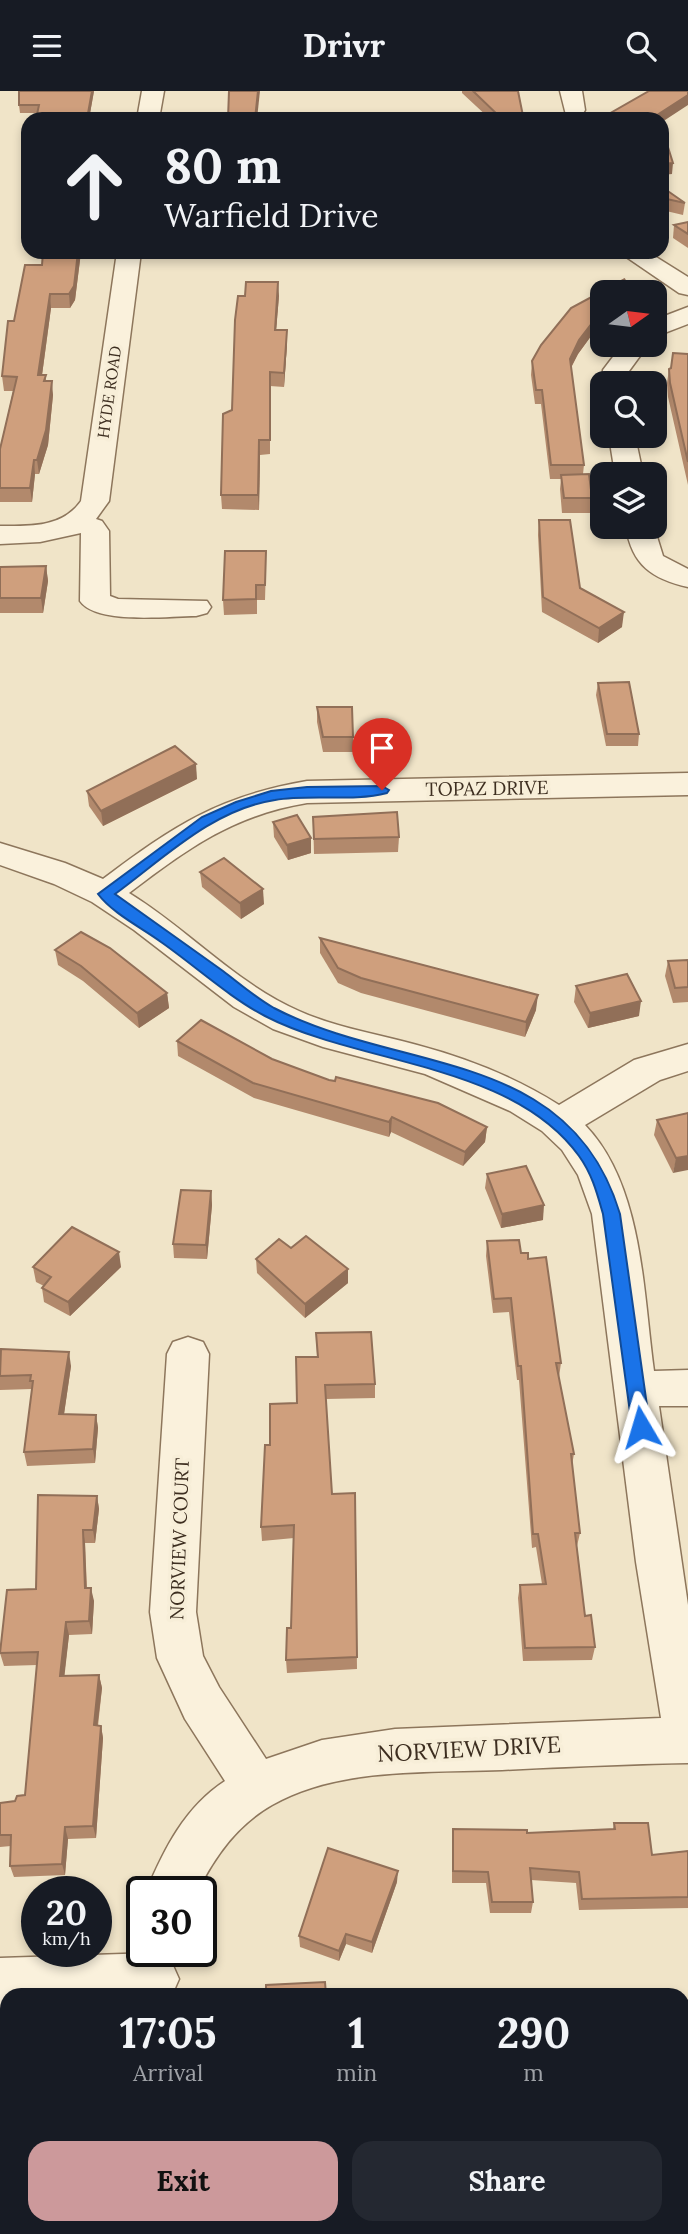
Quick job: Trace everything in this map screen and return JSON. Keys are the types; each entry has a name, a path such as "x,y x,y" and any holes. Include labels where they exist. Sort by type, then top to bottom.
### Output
{"street":[{"path":"149,112 153,91"},
{"name":"HYDE ROAD","path":"75,524 88,512 94,501 128,259"},
{"path":"642,259 688,288"},
{"path":"667,324 688,315"},
{"path":"0,535 36,534 75,524 92,527 95,531 95,601 115,608 196,607"},
{"path":"641,539 642,549 664,577"},
{"name":"TOPAZ DRIVE","path":"105,894 207,820 271,796 307,792 688,784"},
{"path":"0,854 48,867 105,894 269,1011 339,1040 467,1075 516,1096 558,1123 584,1151 602,1182 611,1214 658,1562 688,1740"},
{"path":"558,1123 647,1070 688,1057"},
{"name":"NORVIEW COURT","path":"188,1354 173,1612 180,1658 202,1703 256,1787"},
{"path":"636,1389 688,1388"},
{"name":"NORVIEW DRIVE","path":"180,1876 201,1840 224,1809 256,1787 324,1762 376,1753 688,1740"},
{"path":"0,1984 153,1975"}],"building":[{"path":"19,91 92,91 88,112 38,112 39,105 19,105"},
{"path":"229,91 258,91 256,112 228,112"},
{"path":"473,91 518,91 522,112 495,112"},
{"path":"649,91 688,91 688,95 662,112 612,112"},
{"path":"669,192 685,203 669,200"},
{"path":"688,222 688,234 674,225"},
{"path":"42,259 77,259 74,286 69,294 50,294 38,375 46,375 44,381 52,381 46,430 37,460 34,460 30,488 0,488 0,449 17,377 2,376 8,321 14,321 25,265 42,265"},
{"path":"246,282 278,282 275,330 287,330 284,373 270,372 270,440 259,440 258,495 221,495 223,414 232,410 235,320 238,296 245,296"},
{"path":"590,298 590,326 570,359 584,465 551,465 542,390 536,390 532,361 541,345 571,308"},
{"path":"673,353 688,354 688,462 670,383 669,369"},
{"path":"589,474 590,498 564,498 561,475"},
{"path":"539,520 570,520 580,588 624,612 599,628 543,597"},
{"path":"225,551 266,551 265,585 256,585 256,599 223,600"},
{"path":"46,566 41,598 0,598 0,567"},
{"path":"629,682 639,734 607,734 598,683"},
{"path":"317,707 352,707 353,737 323,737"},
{"path":"175,746 196,764 101,811 87,791"},
{"path":"397,812 399,837 314,839 313,817"},
{"path":"297,815 311,838 287,845 273,822"},
{"path":"224,858 263,889 240,903 200,872"},
{"path":"81,932 110,948 167,993 137,1013 81,966 55,950"},
{"path":"320,938 538,995 526,1022 361,978 338,968"},
{"path":"688,960 688,987 675,988 668,961"},
{"path":"627,974 641,1001 590,1013 576,986"},
{"path":"201,1020 272,1059 329,1080 335,1081 336,1077 438,1103 487,1127 465,1152 392,1117 389,1122 253,1083 177,1041"},
{"path":"688,1113 688,1156 676,1158 657,1120"},
{"path":"526,1166 544,1205 502,1214 487,1174"},
{"path":"181,1190 211,1191 206,1245 173,1244"},
{"path":"72,1227 119,1252 68,1302 42,1288 51,1277 33,1267"},
{"path":"306,1236 348,1269 305,1304 256,1259 279,1239 291,1248"},
{"path":"519,1240 521,1253 528,1253 528,1259 546,1257 561,1363 556,1363 574,1454 571,1454 580,1533 575,1533 585,1616 591,1615 595,1647 525,1648 520,1585 546,1584 538,1534 533,1534 521,1366 518,1366 511,1298 494,1299 487,1241"},
{"path":"371,1332 375,1384 325,1385 332,1494 355,1493 357,1657 286,1660 287,1628 291,1628 294,1525 261,1527 265,1445 270,1445 270,1404 297,1403 296,1357 318,1357 316,1333"},
{"path":"1,1349 69,1352 59,1414 96,1415 93,1449 24,1452 33,1381 30,1381 31,1375 0,1376"},
{"path":"38,1495 97,1496 93,1530 83,1530 85,1588 91,1588 89,1621 66,1622 60,1676 99,1675 94,1725 101,1726 93,1826 65,1827 62,1864 10,1866 11,1835 0,1835 0,1803 15,1801 17,1796 25,1795 38,1652 0,1653 7,1590 36,1589"},
{"path":"614,1823 648,1823 652,1855 688,1851 688,1897 582,1899 579,1872 530,1868 533,1902 492,1902 488,1872 453,1871 453,1829 527,1830 527,1833 615,1829"},
{"path":"328,1848 398,1871 372,1942 346,1934 339,1951 299,1936"},
{"path":"325,1982 325,1988 266,1988 266,1985"}],"route":[{"path":"382,790 307,792 271,796 240,805 207,820 181,837 105,894 210,972 269,1011 339,1040 420,1059 467,1075 516,1096 558,1123 584,1151 602,1182 611,1214 641,1427"}]}
